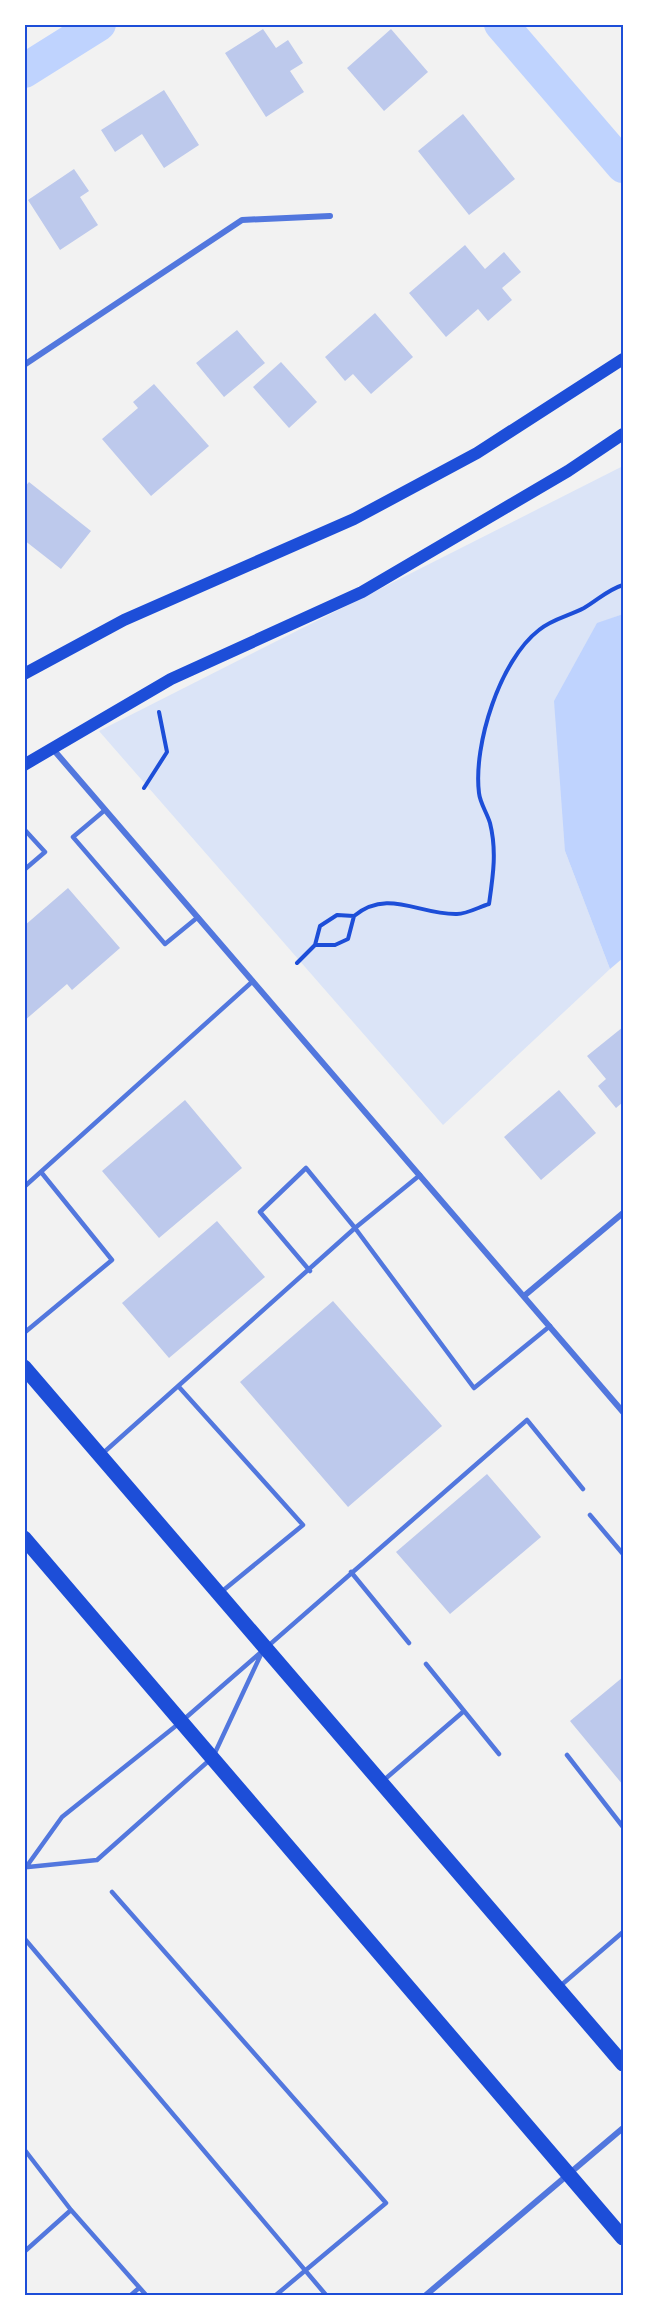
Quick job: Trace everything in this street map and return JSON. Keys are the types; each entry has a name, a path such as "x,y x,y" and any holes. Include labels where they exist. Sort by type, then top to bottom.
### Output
{"main road":[{"path":"24,674 124,620 354,519 477,453 623,360"},
{"path":"24,765 171,678 362,592 568,471 623,434"},
{"path":"24,1367 623,2064"},
{"path":"24,1538 623,2238"}],"street":[{"path":"24,365 242,220 330,216"},
{"path":"51,747 623,1412"},
{"path":"524,1296 623,1213"},
{"path":"426,2295 623,2128"}],"lane":[{"path":"105,810 73,837 165,944 198,917"},
{"path":"24,829 45,852 24,870"},
{"path":"24,1187 253,981"},
{"path":"310,1271 260,1212 306,1168 355,1228 474,1388 549,1326"},
{"path":"24,1333 112,1260 41,1172"},
{"path":"100,1455 310,1271 355,1228 420,1175"},
{"path":"179,1387 303,1525 219,1594"},
{"path":"26,1869 62,1817 182,1721 264,1647 527,1420 583,1489"},
{"path":"590,1515 623,1554"},
{"path":"351,1572 409,1643"},
{"path":"26,1869 97,1860 213,1757 264,1647"},
{"path":"426,1664 499,1754"},
{"path":"381,1782 464,1711"},
{"path":"567,1755 623,1827"},
{"path":"24,1860 26,1869"},
{"path":"112,1892 386,2203 276,2295"},
{"path":"558,1988 623,1932"},
{"path":"24,1938 326,2295"},
{"path":"24,2150 71,2210 146,2295"},
{"path":"24,2252 71,2210"},
{"path":"130,2295 140,2288"}],"path":[{"path":"315,945 335,945 348,939 354,916 367,905 391,902 459,914 489,904 495,844 488,815 478,794 484,734 497,690 514,659 538,630 584,608 608,589 623,585"},
{"path":"144,788 167,752 159,712"},
{"path":"297,963 315,945 320,926 337,915 354,916"}],"shaded area":[{"path":"623,466 623,614 597,624 565,851 610,969 443,1125 99,731"}],"water":[{"path":"623,614 623,958 610,969 565,851 554,701 597,623"}],"building":[{"path":"263,29 276,48 288,40 303,63 290,71 304,92 266,117 225,53"},
{"path":"391,29 428,72 384,111 347,68"},
{"path":"164,90 199,145 164,168 142,134 115,152 101,130"},
{"path":"463,114 515,179 469,215 418,151"},
{"path":"74,169 89,191 80,197 98,225 60,250 28,200"},
{"path":"465,245 485,269 504,252 521,272 502,288 512,300 488,321 478,309 446,337 409,293"},
{"path":"375,313 413,357 371,394 353,374 345,381 325,357"},
{"path":"237,330 265,363 224,397 196,363"},
{"path":"281,362 317,402 289,428 253,387"},
{"path":"154,384 209,446 151,496 102,439 138,408 133,402"},
{"path":"29,482 91,531 61,569 24,540 24,488"},
{"path":"68,888 120,948 72,990 67,984 24,1021 24,926"},
{"path":"623,1027 623,1102 616,1108 598,1086 606,1079 587,1056"},
{"path":"559,1090 596,1133 541,1180 504,1137"},
{"path":"185,1100 242,1168 159,1238 102,1171"},
{"path":"217,1221 265,1277 169,1358 122,1303"},
{"path":"333,1301 442,1426 348,1507 240,1382"},
{"path":"487,1474 541,1537 450,1614 396,1552"},
{"path":"623,1677 623,1785 570,1721"}],"waterway":[{"path":"24,71 99,24"},
{"path":"501,24 623,166"}]}
